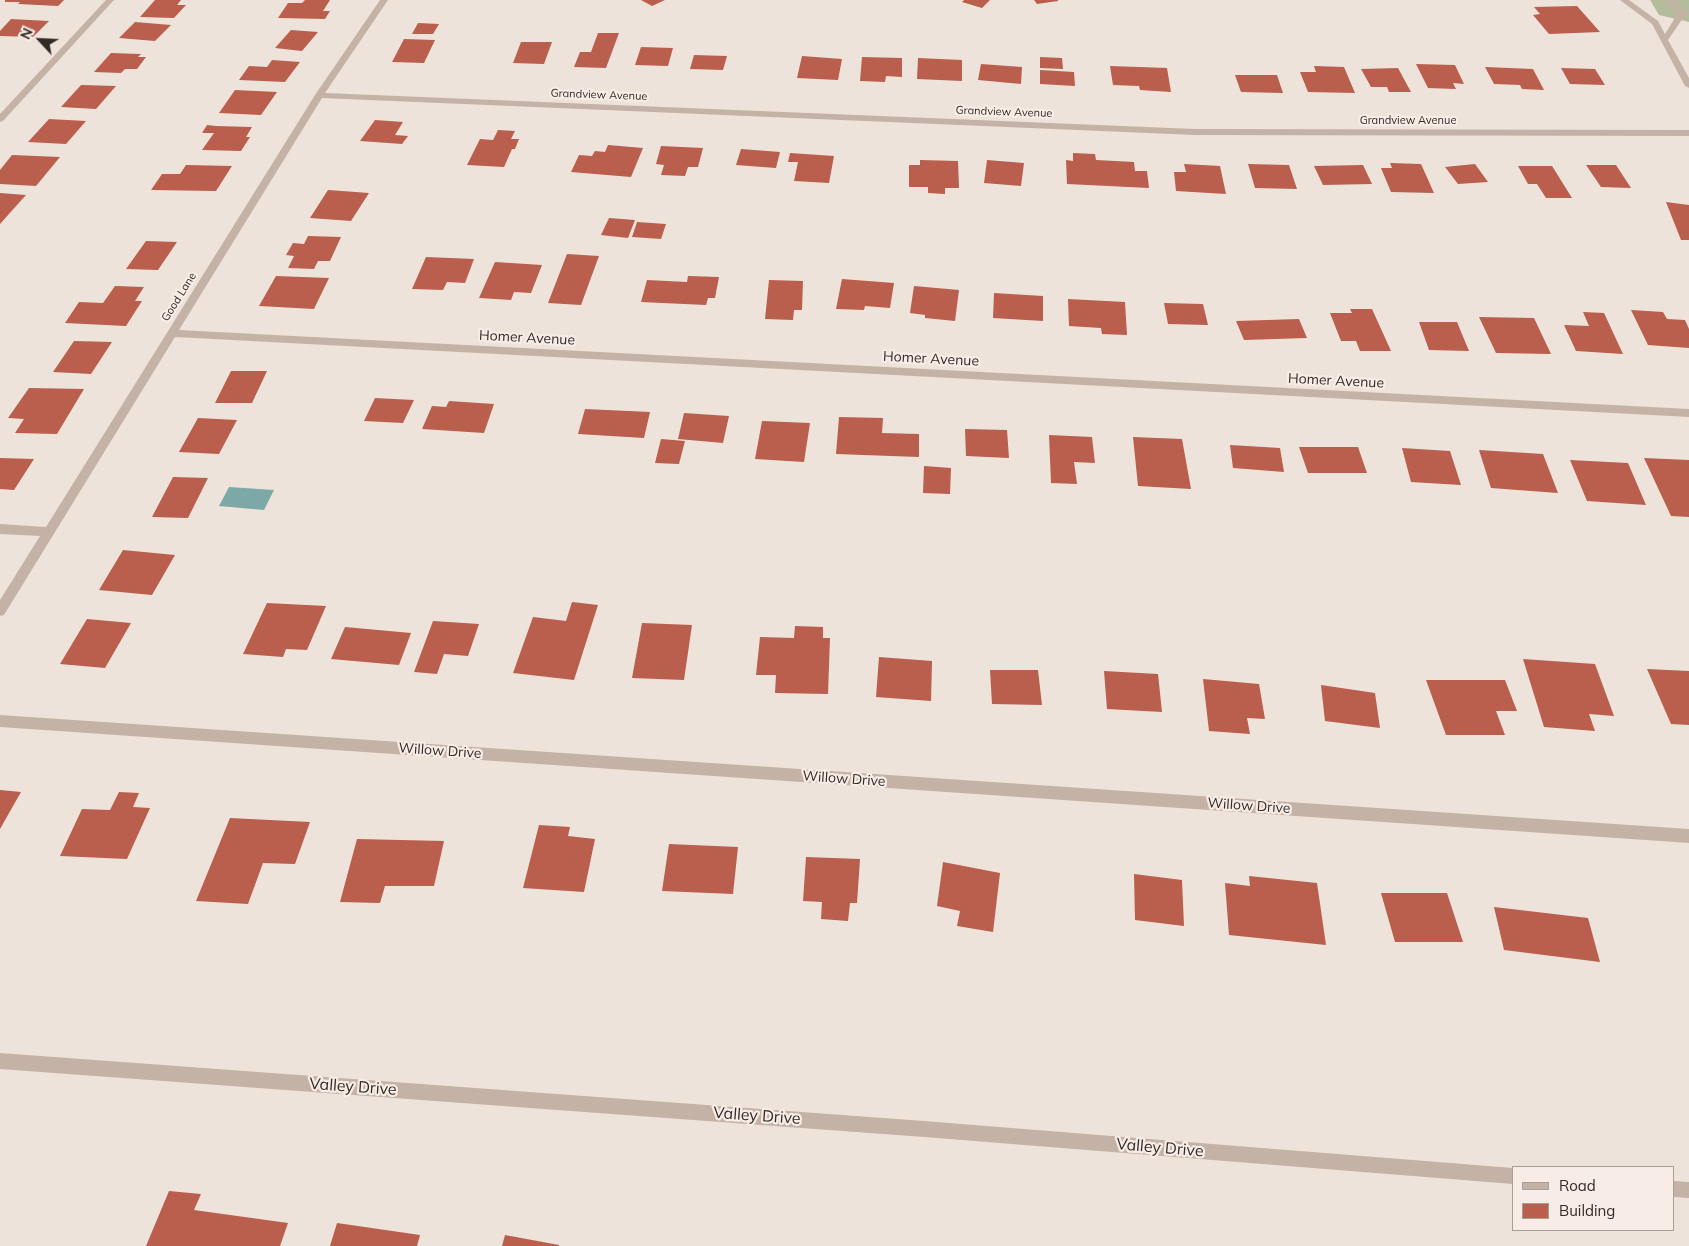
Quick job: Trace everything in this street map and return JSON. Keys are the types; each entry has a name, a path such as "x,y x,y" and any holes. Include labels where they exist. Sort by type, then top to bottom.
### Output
{"street":[{"path":"0,119 110,0"},
{"name":"Good Lane","path":"0,611 319,95 384,0"},
{"path":"1624,0 1655,23 1689,86"},
{"path":"1664,40 1686,13 1671,0"},
{"name":"Grandview Avenue","path":"319,95 1195,132 1689,133"},
{"name":"Homer Avenue","path":"172,333 1689,413"},
{"path":"0,529 49,532"},
{"name":"Willow Drive","path":"0,722 1689,836"},
{"name":"Valley Drive","path":"0,1061 914,1128 1512,1176"},
{"path":"1674,1188 1689,1190"}],"green space":[{"path":"1650,0 1689,0 1689,22 1659,15"}],"water":[{"path":"229,487 274,490 264,510 219,506"}],"building":[{"path":"5,0 64,0 58,6 18,4 20,2 5,2"},
{"path":"155,0 181,0 177,5 186,5 174,18 140,17"},
{"path":"305,0 330,0 323,11 330,11 325,19 278,18 288,3 302,3"},
{"path":"641,0 665,0 652,6"},
{"path":"964,0 990,0 982,8 962,2"},
{"path":"1034,0 1058,0 1058,1 1037,4"},
{"path":"1577,6 1600,32 1549,34 1533,15 1540,14 1534,7"},
{"path":"11,19 49,21 33,37 0,36 0,31"},
{"path":"135,22 171,25 155,41 119,38"},
{"path":"418,23 439,24 433,34 412,34"},
{"path":"291,30 318,32 302,51 275,48"},
{"path":"598,33 619,33 606,68 574,67 580,52 591,52"},
{"path":"404,39 435,40 424,63 392,62"},
{"path":"521,42 552,42 544,64 513,63"},
{"path":"641,47 673,48 668,66 635,65"},
{"path":"111,53 141,54 138,57 146,57 137,69 125,69 121,73 94,72"},
{"path":"694,55 727,56 723,70 690,69"},
{"path":"802,56 842,59 838,80 797,78"},
{"path":"862,57 902,58 902,77 886,76 885,82 860,81"},
{"path":"1040,57 1062,58 1063,69 1040,68"},
{"path":"918,58 962,60 962,81 917,79"},
{"path":"272,60 300,62 285,82 239,80 249,66 267,67"},
{"path":"981,64 1022,67 1021,84 978,80"},
{"path":"1416,64 1455,65 1464,84 1453,83 1456,89 1428,88"},
{"path":"1110,66 1167,68 1171,92 1140,90 1139,86 1113,85"},
{"path":"1314,66 1344,67 1355,93 1308,92 1300,72 1316,72"},
{"path":"1485,67 1533,69 1544,90 1522,89 1520,85 1494,84"},
{"path":"1398,68 1411,92 1389,92 1387,87 1371,87 1361,69"},
{"path":"1561,68 1595,69 1605,85 1570,84"},
{"path":"1040,70 1074,72 1075,86 1040,84"},
{"path":"1235,75 1277,75 1283,93 1241,92"},
{"path":"81,85 116,86 96,109 61,107"},
{"path":"235,90 277,92 261,115 219,113"},
{"path":"49,119 86,121 66,144 28,142"},
{"path":"375,120 403,122 395,135 408,136 402,144 360,141"},
{"path":"207,125 252,127 246,137 250,137 241,151 202,150 214,133 202,133"},
{"path":"498,130 515,131 511,139 519,139 504,167 467,165 480,139 493,140"},
{"path":"608,145 643,148 631,177 571,172 579,155 592,156 595,151 605,152"},
{"path":"661,146 703,148 698,167 688,167 685,176 661,175 664,165 656,164"},
{"path":"741,149 780,152 776,168 736,165"},
{"path":"790,153 834,156 829,183 794,181 798,162 788,162"},
{"path":"1073,153 1095,154 1096,160 1134,162 1135,171 1147,171 1149,188 1067,184 1066,160 1073,161"},
{"path":"12,155 60,157 36,186 0,184 0,170"},
{"path":"920,160 958,161 959,188 945,188 945,194 928,193 928,187 909,187 909,165 920,165"},
{"path":"987,160 1024,163 1021,186 984,183"},
{"path":"1390,163 1421,164 1434,193 1391,192 1381,168 1392,168"},
{"path":"1184,164 1220,166 1226,194 1176,191 1174,172 1186,172"},
{"path":"1248,164 1289,165 1297,189 1255,188"},
{"path":"1475,164 1488,182 1458,184 1445,167"},
{"path":"186,165 232,166 216,191 151,190 162,174 180,174"},
{"path":"1363,165 1372,184 1323,185 1314,166"},
{"path":"1586,165 1616,165 1631,188 1601,187"},
{"path":"1518,166 1552,166 1572,198 1546,198 1537,184 1528,184"},
{"path":"328,190 369,193 351,221 310,218"},
{"path":"0,193 26,195 0,224"},
{"path":"1666,202 1689,205 1689,240 1681,240"},
{"path":"609,218 635,220 628,238 601,235"},
{"path":"637,222 666,224 661,239 632,237"},
{"path":"308,236 341,237 330,261 318,261 314,269 288,268 294,256 286,255 293,243 304,244"},
{"path":"146,241 177,242 158,270 126,269"},
{"path":"567,254 599,256 581,305 548,303"},
{"path":"426,257 474,259 465,283 447,282 443,290 412,289"},
{"path":"495,262 542,265 531,293 514,292 511,300 479,298"},
{"path":"276,276 329,278 314,309 259,306"},
{"path":"688,276 719,277 715,298 708,298 706,305 641,302 647,280 687,282"},
{"path":"842,279 894,283 890,308 865,306 864,310 836,309"},
{"path":"769,280 803,281 802,310 794,310 793,320 765,319"},
{"path":"115,286 144,287 135,301 142,301 126,326 65,323 79,302 103,303"},
{"path":"914,286 959,290 955,321 925,318 925,315 910,313"},
{"path":"994,293 1043,296 1043,321 993,318"},
{"path":"1068,299 1125,302 1127,335 1102,334 1101,328 1069,326"},
{"path":"1164,303 1203,304 1208,325 1168,324"},
{"path":"1350,309 1372,309 1391,351 1360,351 1356,341 1341,341 1330,313 1352,313"},
{"path":"1631,310 1663,312 1667,319 1685,320 1689,329 1689,348 1648,345"},
{"path":"1583,312 1604,313 1623,354 1576,351 1564,325 1589,326"},
{"path":"1479,317 1534,318 1551,354 1496,353"},
{"path":"1299,319 1307,338 1244,340 1236,321"},
{"path":"1419,322 1457,322 1469,351 1429,350"},
{"path":"74,341 112,342 91,374 53,372"},
{"path":"231,371 267,371 252,403 215,403"},
{"path":"29,388 84,389 57,434 15,433 24,419 8,418"},
{"path":"375,398 414,400 403,423 364,421"},
{"path":"449,401 494,404 484,433 422,429 432,406 446,407"},
{"path":"585,409 650,412 644,438 578,434"},
{"path":"684,413 729,416 723,443 678,439"},
{"path":"839,417 883,418 882,433 919,434 919,457 836,454"},
{"path":"198,418 237,420 219,454 179,452"},
{"path":"762,421 810,423 804,462 755,459"},
{"path":"965,429 1007,430 1009,458 966,456"},
{"path":"1049,435 1092,437 1095,463 1074,462 1077,484 1051,483"},
{"path":"1133,437 1182,439 1191,489 1138,486"},
{"path":"661,439 685,441 679,464 655,463"},
{"path":"1230,445 1280,448 1284,472 1233,468"},
{"path":"1299,447 1358,447 1367,473 1308,473"},
{"path":"1402,448 1450,451 1461,485 1411,482"},
{"path":"1479,450 1543,454 1558,493 1491,488"},
{"path":"0,458 34,459 14,490 0,489"},
{"path":"1644,458 1689,460 1689,517 1671,516"},
{"path":"1570,460 1628,463 1646,505 1587,501"},
{"path":"924,466 951,468 950,494 923,493"},
{"path":"173,477 208,478 188,518 152,517"},
{"path":"123,550 175,555 152,595 99,590"},
{"path":"572,602 598,605 574,680 513,673 533,617 566,621"},
{"path":"267,603 326,606 307,650 286,649 283,657 243,654"},
{"path":"87,619 131,623 105,668 60,664"},
{"path":"433,621 479,624 468,656 444,654 437,674 414,672"},
{"path":"642,623 692,625 684,680 632,678"},
{"path":"795,626 823,627 823,638 830,638 828,694 775,693 776,675 756,675 760,637 794,638"},
{"path":"345,627 411,633 399,665 331,659"},
{"path":"879,657 932,661 931,701 876,697"},
{"path":"1523,659 1595,664 1614,716 1589,714 1595,731 1544,727"},
{"path":"1647,669 1689,671 1689,725 1671,724"},
{"path":"990,670 1038,670 1042,705 992,704"},
{"path":"1104,671 1158,674 1162,712 1107,709"},
{"path":"1203,679 1259,684 1265,719 1247,718 1250,734 1209,731"},
{"path":"1426,680 1505,680 1517,711 1496,711 1505,735 1446,735"},
{"path":"1321,685 1375,693 1380,728 1325,721"},
{"path":"0,790 21,792 0,829"},
{"path":"119,792 139,793 133,807 150,808 127,859 60,856 82,809 110,810"},
{"path":"230,818 310,822 295,864 263,863 248,904 196,901"},
{"path":"539,825 570,827 568,836 595,839 584,892 523,888"},
{"path":"357,839 444,841 434,886 385,886 380,903 340,902"},
{"path":"669,844 738,847 733,894 662,891"},
{"path":"806,857 860,859 857,903 850,903 848,921 821,919 822,902 803,901"},
{"path":"943,862 1000,873 993,932 957,926 960,911 937,906"},
{"path":"1134,874 1182,880 1184,926 1135,920"},
{"path":"1249,876 1317,883 1326,945 1229,935 1225,883 1250,886"},
{"path":"1381,893 1447,893 1463,942 1395,942"},
{"path":"1494,907 1588,918 1600,962 1504,950"},
{"path":"169,1191 201,1194 194,1210 288,1223 280,1246 146,1246"},
{"path":"337,1223 420,1235 417,1246 330,1246"},
{"path":"505,1235 559,1245 559,1246 502,1246"}]}
